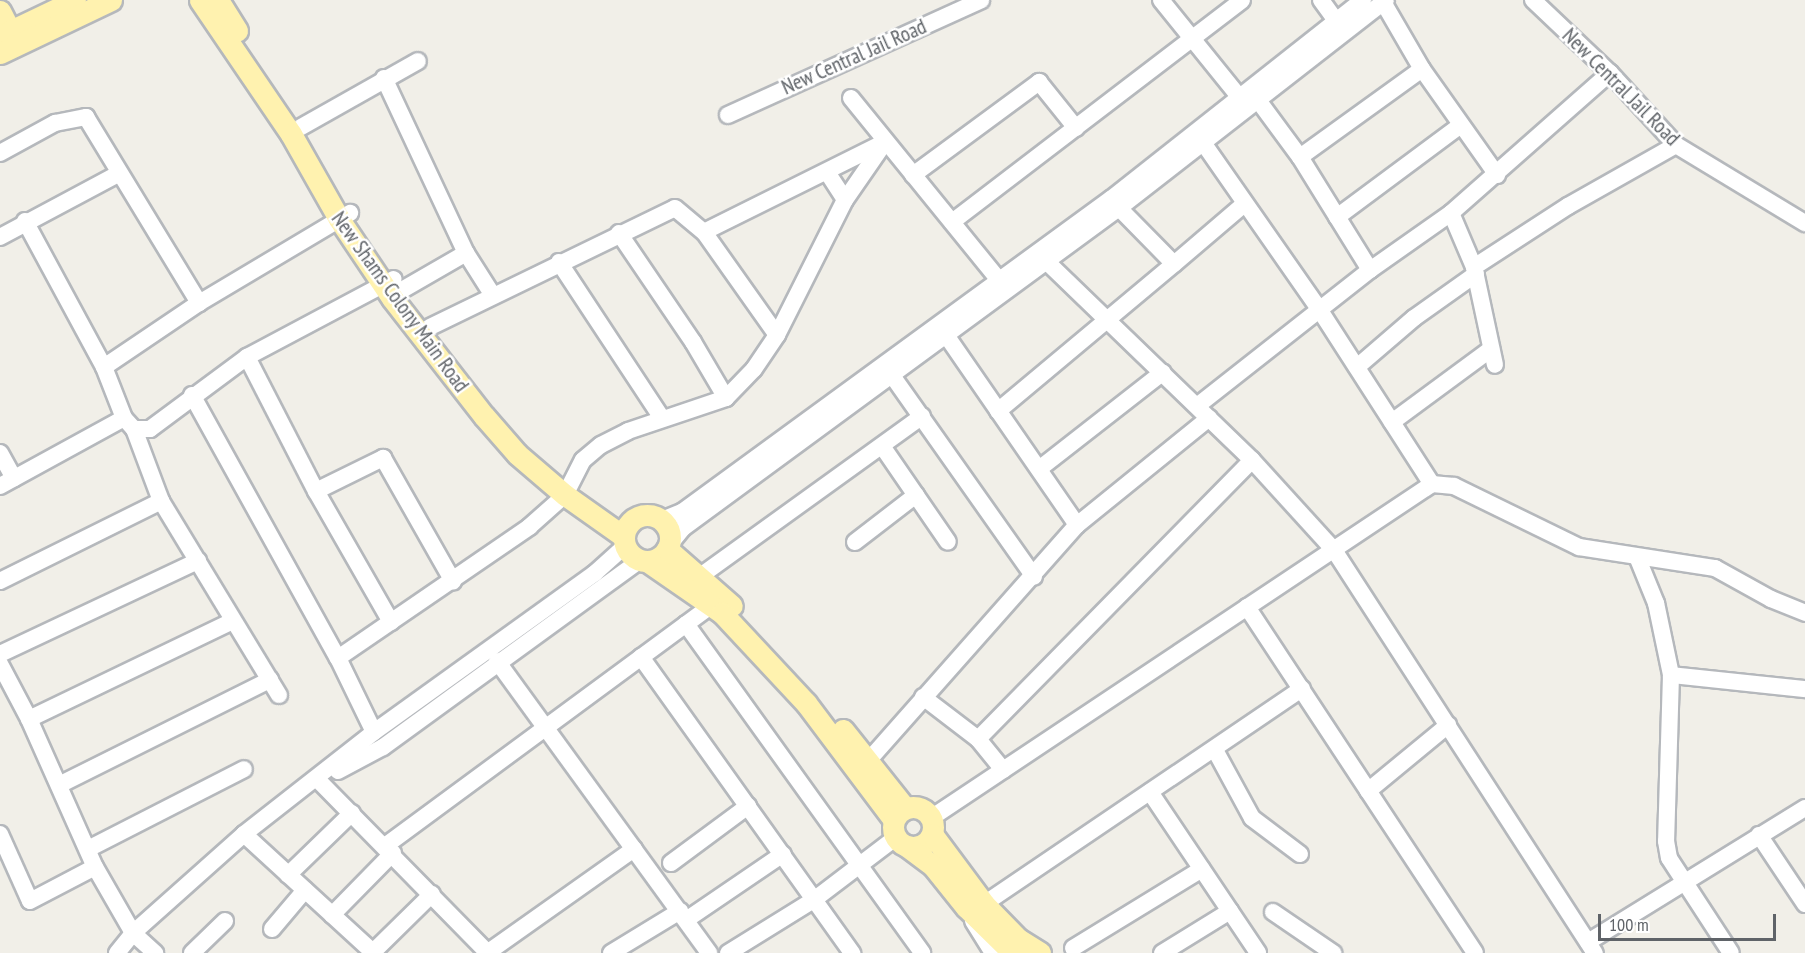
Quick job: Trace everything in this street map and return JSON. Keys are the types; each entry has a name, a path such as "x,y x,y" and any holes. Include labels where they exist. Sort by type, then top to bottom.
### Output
{"main road":[{"path":"5,46 75,0"},
{"path":"5,46 111,0"},
{"name":"New Shams Colony Main Road","path":"200,0 345,216 484,416 517,454 567,489 633,545 712,606 806,703 900,828"},
{"name":"New Shams Colony Main Road","path":"218,0 301,127 345,216"},
{"path":"0,11 5,46"},
{"name":"New Shams Colony Main Road","path":"393,284 526,446 567,489"},
{"path":"668,547 669,532 662,520 649,515 633,545 668,547 793,668 868,761 900,828 933,866 975,906 1040,953"},
{"path":"900,828 920,808 975,906 1013,953"},
{"path":"900,828 927,842 932,826"}],"street":[{"name":"New Central Jail Road","path":"728,115 981,0"},
{"path":"1161,0 1193,40 1251,97 1300,157 1370,270"},
{"path":"952,222 1193,40 1242,0"},
{"path":"1321,0 1337,22"},
{"path":"668,547 683,528 822,418 962,315 1046,261 1119,208 1154,174 1251,97 1363,0"},
{"name":"New Central Jail Road","path":"1533,0 1610,73 1676,145 1805,223"},
{"path":"662,520 682,513 946,335 962,315 999,280 1154,174 1204,144 1251,97 1385,1 1422,69 1497,175"},
{"path":"301,127 384,78 418,61"},
{"path":"1300,157 1422,69"},
{"path":"868,761 923,697 1034,577 1077,525 1203,412 1370,270 1452,213 1610,73"},
{"path":"384,78 466,253 492,294"},
{"path":"913,175 1039,82 1076,128"},
{"path":"851,98 999,280"},
{"path":"0,153 55,123 86,117 118,174 199,303"},
{"path":"1337,217 1461,124"},
{"path":"704,232 885,142"},
{"path":"338,658 530,527 567,489 583,460 601,445 662,418 726,398 754,369 777,335 845,200 885,142"},
{"path":"1204,144 1243,205 1321,312 1432,484"},
{"path":"1357,367 1475,270 1568,206 1676,145"},
{"path":"827,172 845,200"},
{"path":"0,237 26,221 118,174"},
{"path":"998,411 1111,321 1243,205"},
{"path":"430,327 492,294 675,208 704,232 777,335"},
{"path":"1119,208 1174,264"},
{"path":"1392,422 1493,357 1475,270 1452,213"},
{"path":"104,368 199,303 345,216"},
{"path":"26,221 104,368 161,501 279,695"},
{"path":"619,233 693,342 726,398"},
{"path":"0,453 7,482 129,423 150,429 192,395 247,357 393,284 466,253"},
{"path":"1046,261 1164,372 1252,460 1334,550 1592,948 1684,880 1805,808"},
{"path":"559,262 662,418"},
{"path":"946,335 1077,525"},
{"path":"247,357 316,491 391,622"},
{"path":"1039,470 1164,372"},
{"path":"891,374 1034,577"},
{"path":"192,395 338,658 374,732"},
{"path":"699,578 922,416"},
{"path":"882,446 948,542"},
{"path":"316,491 383,458 453,581"},
{"path":"978,739 1252,460"},
{"path":"932,826 1003,770 1432,484 1454,486 1579,547 1638,559 1715,568 1805,613"},
{"path":"855,542 916,495"},
{"path":"0,581 161,501"},
{"path":"117,953 133,933 244,834 318,780 374,732 466,675 497,661 633,545"},
{"path":"318,780 383,747 466,675 633,545"},
{"path":"1638,559 1656,603 1671,675 1666,841 1669,858 1731,953"},
{"path":"0,654 198,561"},
{"path":"332,915 389,850 545,725 712,606"},
{"path":"1247,608 1472,952"},
{"path":"29,719 233,621"},
{"path":"686,624 922,953"},
{"path":"641,657 852,953"},
{"path":"497,661 709,953"},
{"path":"0,664 29,719 95,867 133,933 155,953"},
{"path":"1671,675 1805,689"},
{"path":"59,785 270,680"},
{"path":"993,953 975,906 1215,750 1302,689"},
{"path":"923,697 978,739 1003,770"},
{"path":"1368,791 1448,725"},
{"path":"1215,750 1252,818 1300,854"},
{"path":"88,849 244,769"},
{"path":"318,780 488,953 634,849"},
{"path":"1150,792 1258,953"},
{"path":"671,863 748,806"},
{"path":"288,875 352,813"},
{"path":"728,953 815,899 861,866 900,828"},
{"path":"0,834 30,901 95,867"},
{"path":"244,834 373,952 432,894"},
{"path":"1759,835 1805,904"},
{"path":"611,953 683,916 783,855"},
{"path":"1073,948 1202,869"},
{"path":"272,929 305,890"},
{"path":"1162,953 1230,911"},
{"path":"1273,912 1333,953"},
{"path":"192,953 225,921"}]}
